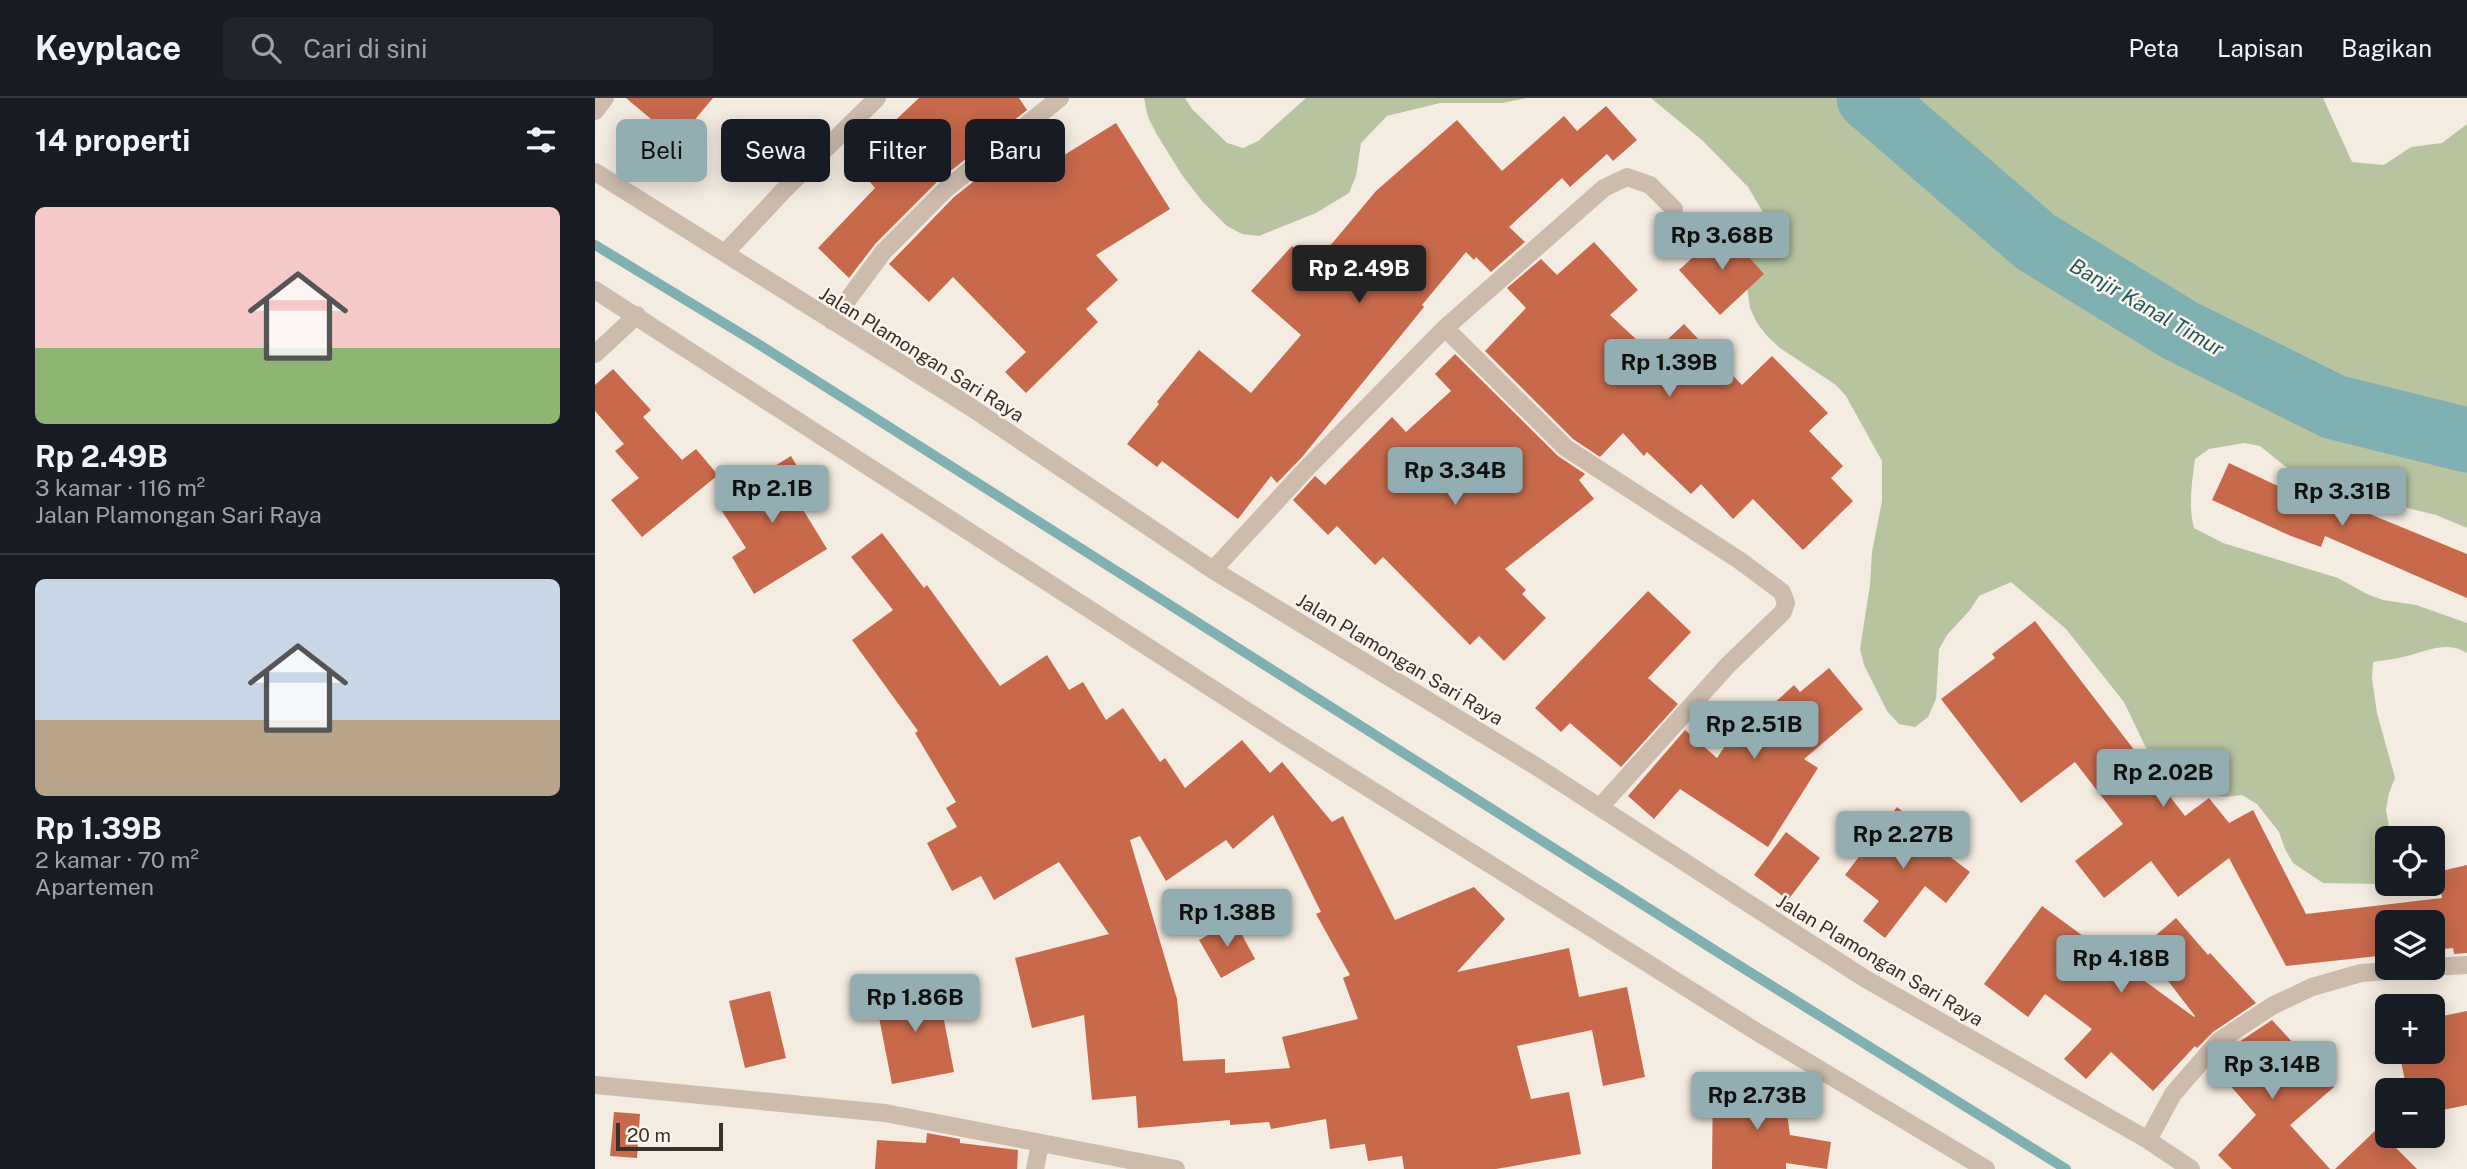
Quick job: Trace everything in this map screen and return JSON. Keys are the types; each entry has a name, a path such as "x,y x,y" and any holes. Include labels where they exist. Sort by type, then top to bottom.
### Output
{"street":[{"path":"595,111 605,98"},
{"path":"725,253 877,98"},
{"path":"832,321 884,251 946,189 1060,98"},
{"name":"Jalan Plamongan Sari Raya","path":"595,172 969,406 1213,570 1600,807 1864,978 2148,1140 2191,1169"},
{"path":"1213,570 1307,468 1445,328 1604,188 1627,177 1650,185 1674,209"},
{"path":"595,290 1281,733 1745,1025 1986,1169"},
{"path":"595,354 637,315"},
{"path":"1445,328 1566,447 1739,560 1782,592 1786,603 1783,612 1728,665 1600,807"},
{"path":"2445,967 2467,965"},
{"path":"2148,1140 2173,1094 2218,1041 2272,1006 2312,987 2375,973"},
{"path":"595,1085 885,1113 1176,1169"},
{"path":"1035,1169 1040,1144"}],"green space":[{"path":"1144,98 1185,98 1192,109 1227,143 1243,148 1258,141 1306,98 1527,98 1502,103 1440,103 1387,116 1361,143 1356,176 1349,193 1316,213 1259,236 1242,234 1227,226 1202,201 1156,133 1148,117"},
{"path":"1651,98 2323,98 2352,162 2384,165 2411,147 2442,143 2467,124 2467,528 2436,515 2383,502 2301,474 2286,467 2260,446 2244,443 2209,449 2195,459 2191,511 2194,528 2223,543 2338,578 2383,600 2416,605 2467,623 2467,653 2445,647 2373,662 2372,679 2377,713 2395,778 2386,810 2389,826 2375,826 2375,884 2323,883 2293,863 2279,832 2257,804 2242,795 2225,797 2181,786 2146,748 2124,702 2066,629 2011,582 1979,596 1947,635 1939,649 1936,699 1928,717 1915,727 1899,724 1887,711 1864,665 1860,649 1872,552 1882,501 1882,461 1846,396 1836,385 1780,348 1757,323 1750,308 1745,273 1749,238 1767,219 1748,187 1703,141"}],"building":[{"path":"626,98 713,98 695,119 651,119"},
{"path":"919,98 1019,98 1027,110 1016,119 965,119 965,159 951,171 951,119 897,119"},
{"path":"1606,106 1637,140 1613,161 1607,154 1570,187 1562,178 1509,227 1525,242 1491,272 1476,257 1474,260 1466,252 1303,456 1277,483 1271,476 1238,519 1162,461 1157,467 1127,444 1199,350 1251,393 1301,335 1251,291 1292,246 1314,265 1376,191 1457,120 1502,171 1564,116 1577,131"},
{"path":"1116,123 1170,209 1096,255 1118,280 1086,309 1098,322 1026,393 1005,372 1026,352 953,277 929,302 889,264 954,197 973,182 1065,182 1065,155"},
{"path":"870,182 937,182 876,243 849,278 818,248 875,188"},
{"path":"1724,229 1764,274 1720,315 1679,270"},
{"path":"1594,242 1638,290 1610,315 1652,354 1684,324 1742,385 1772,356 1828,413 1809,431 1843,466 1831,478 1853,501 1803,550 1753,499 1733,519 1701,484 1691,494 1647,452 1644,456 1623,433 1600,457 1573,439 1485,351 1526,308 1507,288 1541,259 1557,275"},
{"path":"1455,354 1558,456 1585,474 1579,480 1594,499 1505,569 1526,590 1522,594 1546,618 1504,661 1479,636 1470,645 1383,557 1375,565 1337,526 1328,535 1293,500 1315,476 1325,485 1392,417 1406,432 1451,391 1435,374"},
{"path":"613,369 651,410 643,417 682,460 696,449 718,475 642,537 611,500 639,478 615,451 624,444 595,411 595,385"},
{"path":"791,456 811,489 796,498 827,549 754,594 732,557 746,548 716,502"},
{"path":"2229,463 2293,493 2295,489 2355,508 2467,554 2467,598 2325,536 2321,547 2212,500"},
{"path":"882,533 924,588 927,585 1000,686 1047,655 1069,690 1083,682 1106,720 1123,708 1160,762 1165,758 1185,788 1242,740 1270,773 1282,762 1332,822 1343,816 1395,920 1474,887 1505,919 1457,972 1569,948 1579,997 1627,987 1645,1077 1603,1086 1592,1030 1517,1046 1531,1099 1569,1092 1581,1154 1496,1169 1404,1169 1402,1156 1368,1161 1365,1144 1330,1149 1326,1119 1271,1129 1269,1122 1230,1125 1230,1120 1138,1128 1136,1096 1092,1100 1084,1015 1032,1028 1015,958 1109,934 1059,862 994,900 981,876 952,891 927,843 957,827 946,808 956,802 915,733 918,731 852,640 893,610 851,557","holes":["1273,815 1321,912 1316,914 1350,975 1343,978 1358,1019 1282,1037 1290,1068 1225,1073 1225,1059 1183,1061 1177,999 1130,840 1140,836 1166,881 1226,840 1233,849"]},
{"path":"1648,591 1691,632 1648,678 1678,704 1621,767 1570,723 1561,732 1535,708"},
{"path":"2035,621 2185,816 2209,798 2229,823 2253,810 2306,914 2442,898 2445,896 2445,870 2467,865 2467,953 2454,954 2453,948 2445,949 2445,910 2375,910 2375,956 2286,966 2229,858 2178,897 2151,861 2104,898 2075,861 2123,824 2075,762 2021,803 1941,699 1995,658 1992,654"},
{"path":"1829,668 1863,709 1804,759 1818,768 1768,847 1680,789 1654,819 1628,796 1685,730 1717,758 1740,723 1747,728 1794,685 1800,692"},
{"path":"1897,807 1926,830 1922,835 1970,872 1946,903 1925,886 1885,938 1863,921 1879,901 1845,875"},
{"path":"1786,832 1820,858 1788,900 1754,875"},
{"path":"2042,906 2194,1017 2142,947 2176,918 2256,1003 2213,1032 2197,1048 2195,1046 2153,1091 2111,1052 2086,1079 2064,1059 2092,1029 2045,994 2028,1017 1984,984"},
{"path":"1234,920 1255,959 1221,978 1199,940"},
{"path":"937,984 954,1072 892,1084 875,997"},
{"path":"770,991 786,1058 745,1068 729,1001"},
{"path":"2467,1011 2467,1105 2445,1110 2445,1078 2404,1078 2402,1064 2445,1064 2445,1016"},
{"path":"2272,1020 2334,1087 2290,1125 2330,1169 2232,1169 2218,1155 2256,1115 2213,1066 2227,1050"},
{"path":"1713,1076 1749,1076 1748,1105 1785,1100 1790,1135 1831,1142 1827,1169 1786,1163 1786,1169 1712,1169"},
{"path":"614,1112 640,1114 637,1158 610,1156"},
{"path":"2375,1131 2375,1148 2396,1148 2417,1169 2335,1169"},
{"path":"927,1133 960,1139 960,1143 1018,1150 1017,1169 875,1169 877,1140 926,1143"}],"waterway":[{"name":"Banjir Kanal Timur","path":"1869,98 2036,242 2181,331 2334,407 2467,440"},
{"path":"595,245 755,342 1727,958 2066,1169"}]}
